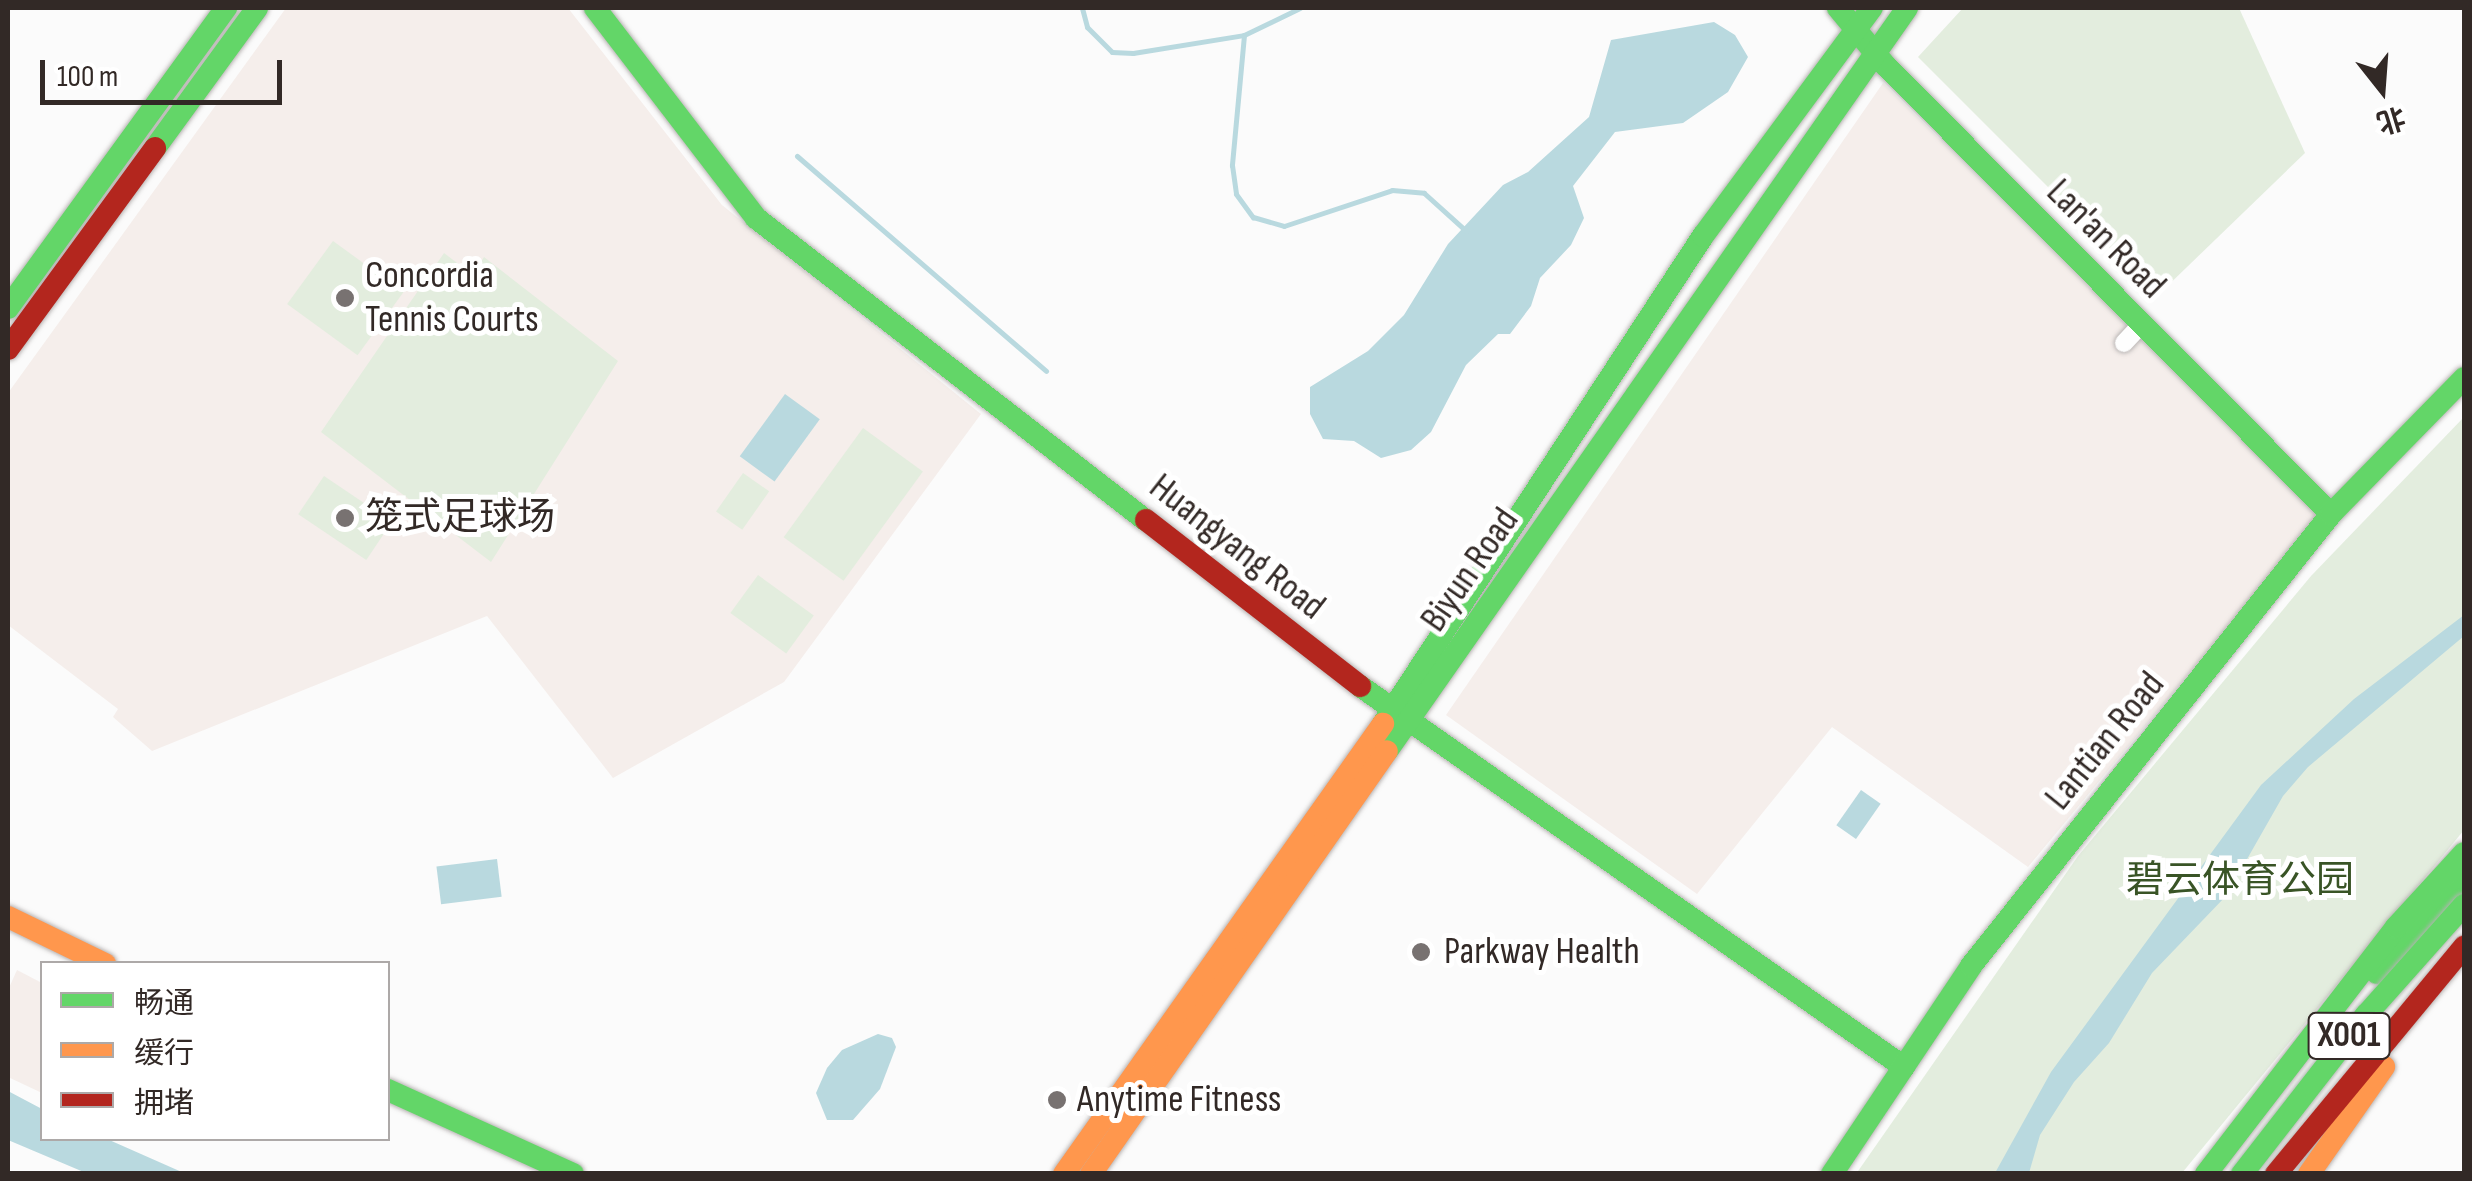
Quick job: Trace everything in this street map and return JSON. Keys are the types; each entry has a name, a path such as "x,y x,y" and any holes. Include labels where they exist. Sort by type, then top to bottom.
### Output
{"main road":[{"path":"8,308 226,8"},
{"path":"8,349 257,8"},
{"name":"Huangyang Road","path":"595,8 756,218 1400,717 1904,1066"},
{"name":"Lan'an Road","path":"1838,8 1871,51 2331,514"},
{"name":"Biyun Road","path":"1090,1174 1400,717 1702,236 1872,8"},
{"name":"Biyun Road","path":"1064,1174 1400,717 1871,51 1907,8"},
{"name":"Lantian Road","path":"1832,1174 1971,966 2331,514 2464,378"},
{"path":"2206,1174 2396,927 2464,853"},
{"name":"X001","path":"2223,1174 2346,1010 2464,878"},
{"name":"X001","path":"2242,1174 2366,1015 2464,905"},
{"path":"8,917 99,961"},
{"path":"8,936 62,961"},
{"name":"X001","path":"2292,1174 2362,1079 2463,960"},
{"name":"X001","path":"2276,1174 2463,960"},
{"path":"2310,1174 2419,1016"},
{"path":"390,1091 573,1174"},
{"path":"390,1108 532,1174"}],"street":[{"path":"2124,344 2142,324"}],"shaded area":[{"path":"286,8 568,8 722,205 981,414 784,682 613,778 487,616 152,751 113,717 118,709 8,625 8,393"},
{"path":"1883,83 2319,516 2028,867 1832,727 1697,894 1446,715"},
{"path":"17,970 40,982 40,1092 8,1077 8,990"}],"green space":[{"path":"1963,8 2239,8 2305,153 2157,296 1918,57"},
{"name":"Concordia Tennis Courts","path":"333,241 403,292 358,355 287,304"},
{"path":"444,253 473,275 484,257 618,361 491,562 321,432"},
{"name":"碧云体育公园","path":"2464,417 2464,830 2182,1173 1856,1174 2078,856 2311,576"},
{"path":"863,428 923,471 844,581 784,537"},
{"path":"743,473 769,491 742,530 716,512"},
{"name":"笼式足球场","path":"324,476 392,522 366,560 298,514"},
{"path":"758,575 814,616 786,654 730,613"}],"water":[{"path":"1714,22 1735,35 1748,57 1728,92 1683,123 1615,132 1573,186 1584,218 1571,245 1540,278 1531,306 1510,334 1498,334 1466,365 1431,432 1411,450 1381,458 1354,441 1323,439 1310,414 1310,387 1368,351 1404,315 1448,244 1503,185 1528,172 1589,117 1611,40"},
{"path":"785,394 820,419 775,482 740,456"},
{"path":"2464,615 2464,636 2308,767 2283,796 2226,896 2152,973 2109,1043 2074,1082 2040,1135 2029,1173 1995,1173 2051,1072 2261,785 2354,699"},
{"path":"1861,790 1881,804 1856,839 1836,825"},
{"path":"497,859 502,897 441,904 436,866"},
{"path":"878,1034 892,1038 896,1047 880,1089 853,1120 827,1120 816,1093 827,1068 842,1050"},
{"path":"8,1091 40,1108 40,1141 112,1141 184,1173 86,1173 8,1140"}],"waterway":[{"path":"1082,8 1087,27 1112,52 1133,53 1244,35 1300,8"},
{"path":"1244,35 1232,165 1236,194 1253,217 1284,226 1392,190 1424,193 1466,231"},
{"path":"797,156 1046,371"}],"traffic: fast":[{"path":"8,308 226,8"},
{"path":"155,148 257,8"},
{"path":"595,8 756,218 1146,520"},
{"path":"1838,8 1885,65 2331,514"},
{"path":"1383,724 1703,236 1872,8"},
{"path":"1387,751 1907,8"},
{"path":"1832,1174 1971,966 2331,514 2464,378"},
{"path":"1360,686 1904,1067"},
{"path":"2206,1174 2396,927 2464,853"},
{"path":"2377,973 2464,878"},
{"path":"2242,1174 2366,1015 2464,905"},
{"path":"390,1091 573,1174"}],"traffic: slow":[{"path":"1064,1174 1383,724"},
{"path":"1091,1174 1387,751"},
{"path":"8,917 99,961"},
{"path":"2309,1174 2384,1067"}],"traffic: jam":[{"path":"8,349 155,148"},
{"path":"1146,520 1360,686"},
{"path":"2276,1174 2464,947"}],"place":[{"name":"Concordia Tennis Courts","path":"345,298"},
{"name":"笼式足球场","path":"345,518"},
{"name":"Parkway Health","path":"1421,952"},
{"name":"Anytime Fitness","path":"1057,1100"}]}
